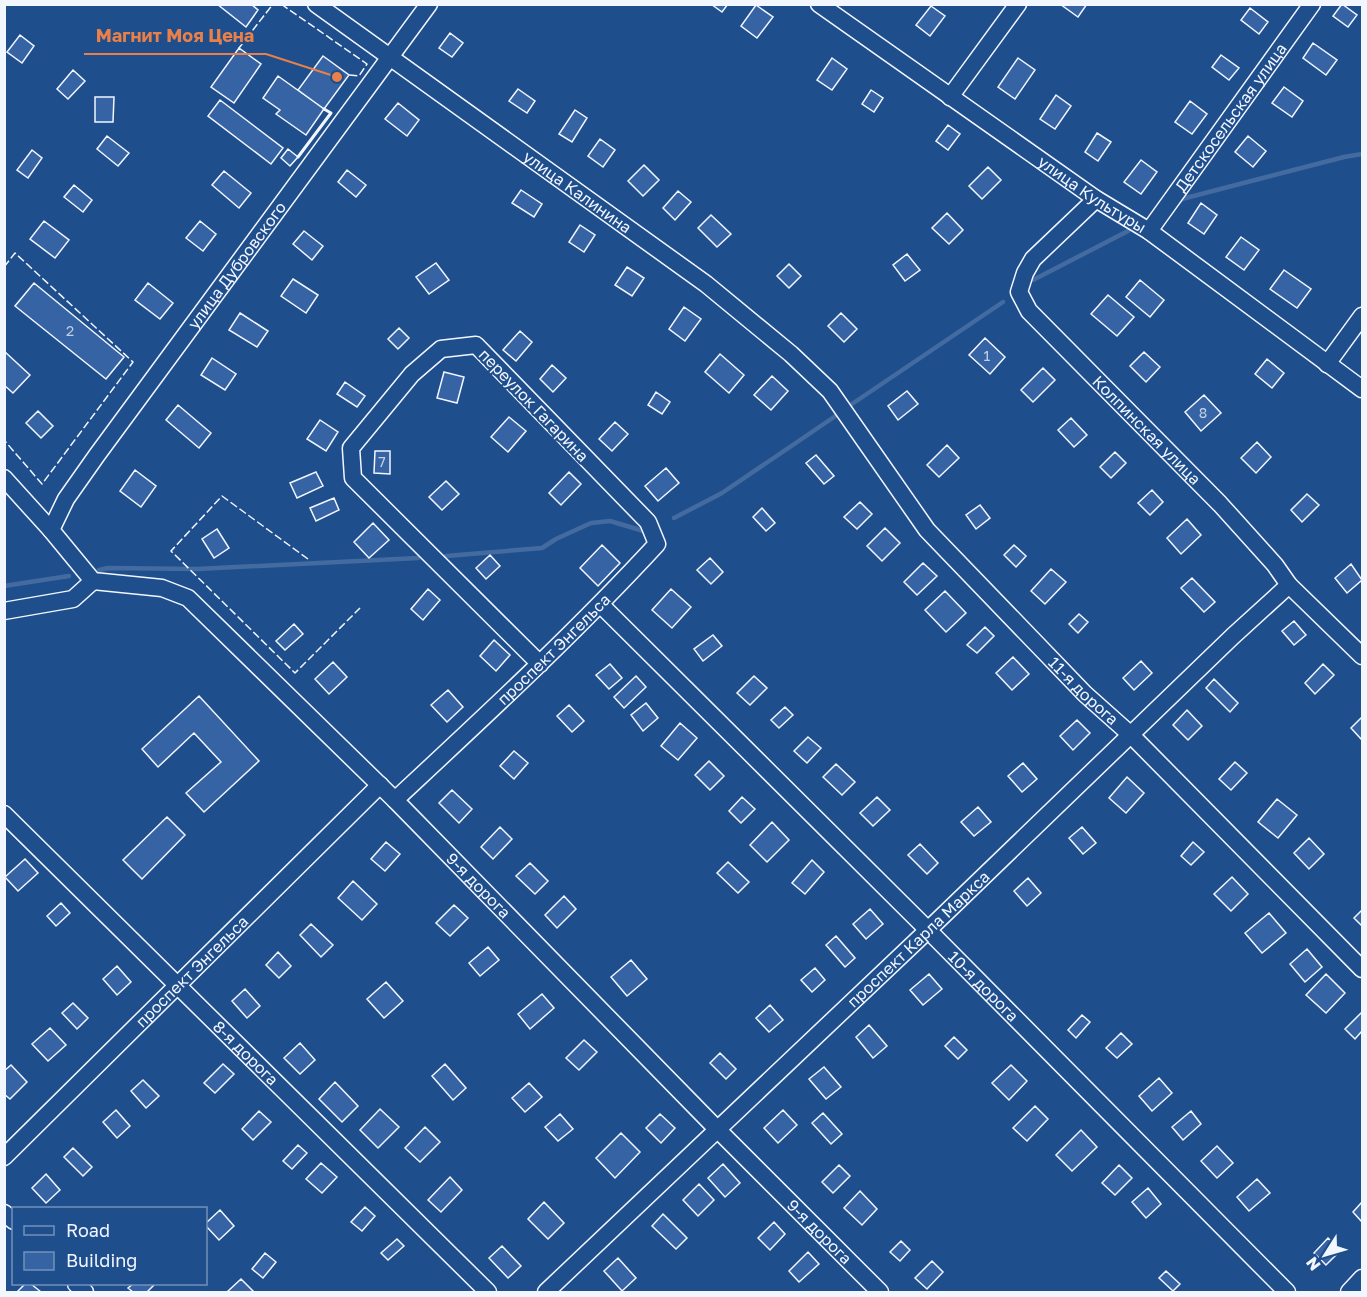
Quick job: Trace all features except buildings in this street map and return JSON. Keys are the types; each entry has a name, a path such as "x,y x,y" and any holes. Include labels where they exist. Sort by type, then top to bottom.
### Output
{"street":[{"name":"улица Калинина","path":"316,4 706,284 790,354 830,391"},
{"name":"улица Дубровского","path":"51,530 66,499 97,455 429,4"},
{"name":"улица Культуры","path":"819,4 1096,199 1149,231 1362,389"},
{"path":"950,97 1018,4"},
{"name":"Детскосельская улица","path":"1149,231 1312,4"},
{"name":"Колпинская улица","path":"1096,199 1033,259 1024,273 1019,292 1029,311 1220,504 1289,585 1362,656"},
{"path":"1327,364 1362,315"},
{"name":"переулок Гагарина","path":"540,664 353,478 351,448 412,374 441,350 476,345 648,522 657,544"},
{"name":"11-я дорога","path":"830,391 927,530 1085,694 1131,735 1362,969"},
{"path":"4,478 93,581 73,599 4,611"},
{"name":"проспект Энгельса","path":"394,800 601,605 657,544"},
{"name":"9-я дорога","path":"93,581 162,588 188,598 380,785 880,1293"},
{"name":"проспект Карла Маркса","path":"546,1293 1289,585"},
{"name":"10-я дорога","path":"601,605 928,930 1287,1293"},
{"name":"проспект Энгельса","path":"4,1157 380,785"},
{"name":"8-я дорога","path":"4,814 488,1293"},
{"path":"1349,1293 1362,1278"}],"waterway":[{"path":"1180,201 1362,154"},
{"path":"1033,280 1128,231"},
{"path":"852,404 1003,302"},
{"path":"674,518 722,493 837,415"},
{"path":"446,556 542,548 591,523 610,521 647,532"},
{"path":"99,570 108,568 197,569 418,558"},
{"path":"4,586 69,576"}],"fence":[{"path":"239,48 273,4"},
{"path":"281,4 367,64 359,76 349,75"},
{"path":"4,267 15,253 133,362 42,484 4,440"},
{"path":"308,559 222,496 171,551 295,673 360,608"}],"wall":[{"path":"298,157 331,113 324,109"}],"place":[{"name":"Магнит Моя Цена","path":"337,77"}]}
